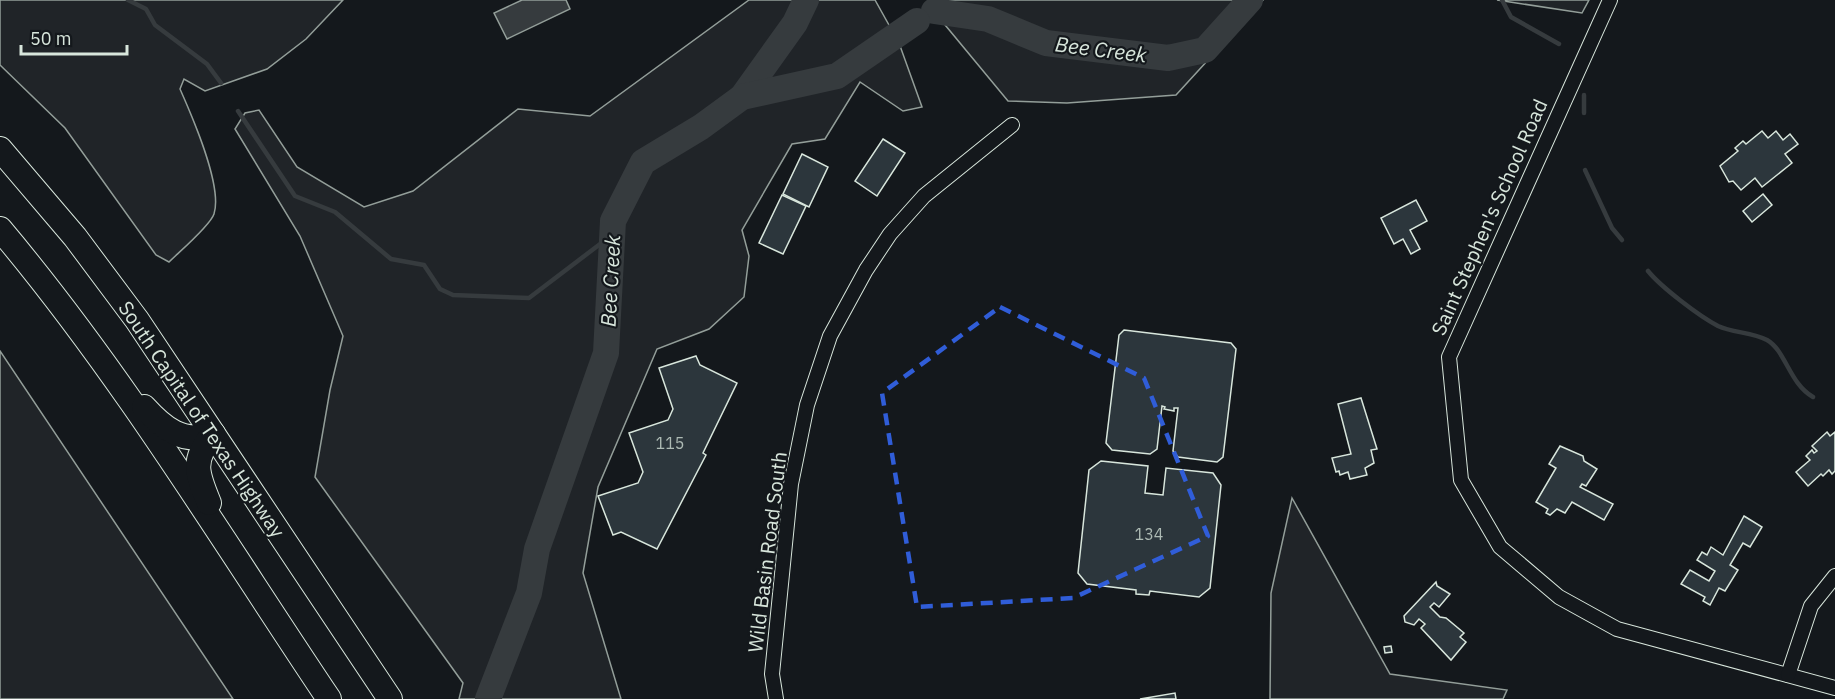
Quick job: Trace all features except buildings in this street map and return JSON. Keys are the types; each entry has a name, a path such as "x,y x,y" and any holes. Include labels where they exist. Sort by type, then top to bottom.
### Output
{"highway":[{"name":"South Capital of Texas Highway","path":"0,149 106,278 390,699"},
{"path":"0,229 91,346 329,699"},
{"path":"91,346 163,426 192,439 213,434"},
{"path":"213,434 200,455 197,470 225,544"}],"street":[{"name":"Saint Stephen's School Road","path":"1610,0 1449,357 1461,480 1500,547 1559,597 1617,629 1835,688"},
{"name":"Wild Basin Road South","path":"776,699 772,674 791,484 807,405 830,336 866,270 897,226 924,196 1012,125"},
{"path":"1788,675 1811,606 1835,576"}],"highlighted area":[{"path":"1000,307 1144,378 1208,536 1073,598 917,607 882,393"}],"shaded area":[{"path":"0,0 343,0 306,39 267,69 205,91 184,79 180,89 205,151 216,202 214,214 207,225 169,262 156,255 65,128 0,65"},
{"path":"522,0 566,0 570,9 507,39 494,13"},
{"path":"749,0 875,0 899,43 922,107 903,111 860,82 825,139 792,144 742,230 749,256 744,297 709,329 657,349 598,487 583,573 621,699 459,699 463,683 315,477 330,390 343,336 300,236 235,129 245,113 259,110 297,167 364,207 413,191 518,109 590,116"},
{"path":"931,0 1263,0 1176,95 1067,103 1008,101 941,20"},
{"path":"1497,0 1589,0 1582,13"},
{"path":"0,351 233,699 0,699"},
{"path":"1292,498 1390,674 1507,690 1503,699 1270,699 1271,593"}],"waterway":[{"path":"128,0 146,9 155,25 207,64 221,83"},
{"path":"742,97 795,23 806,0"},
{"name":"Bee Creek","path":"934,11 988,19 1046,43 1168,58 1205,50 1250,0"},
{"path":"1502,0 1511,17 1559,44"},
{"name":"Bee Creek","path":"488,699 529,593 537,549 606,353 613,221 643,162 701,127 742,97 837,76 917,21"},
{"path":"1584,95 1584,113"},
{"path":"238,111 295,196 335,212 391,259 424,265 440,289 453,295 529,298 612,235"},
{"path":"1585,170 1612,228 1622,240"},
{"path":"1648,271 1671,293 1718,326 1767,340 1779,352 1798,384 1813,397"}]}
